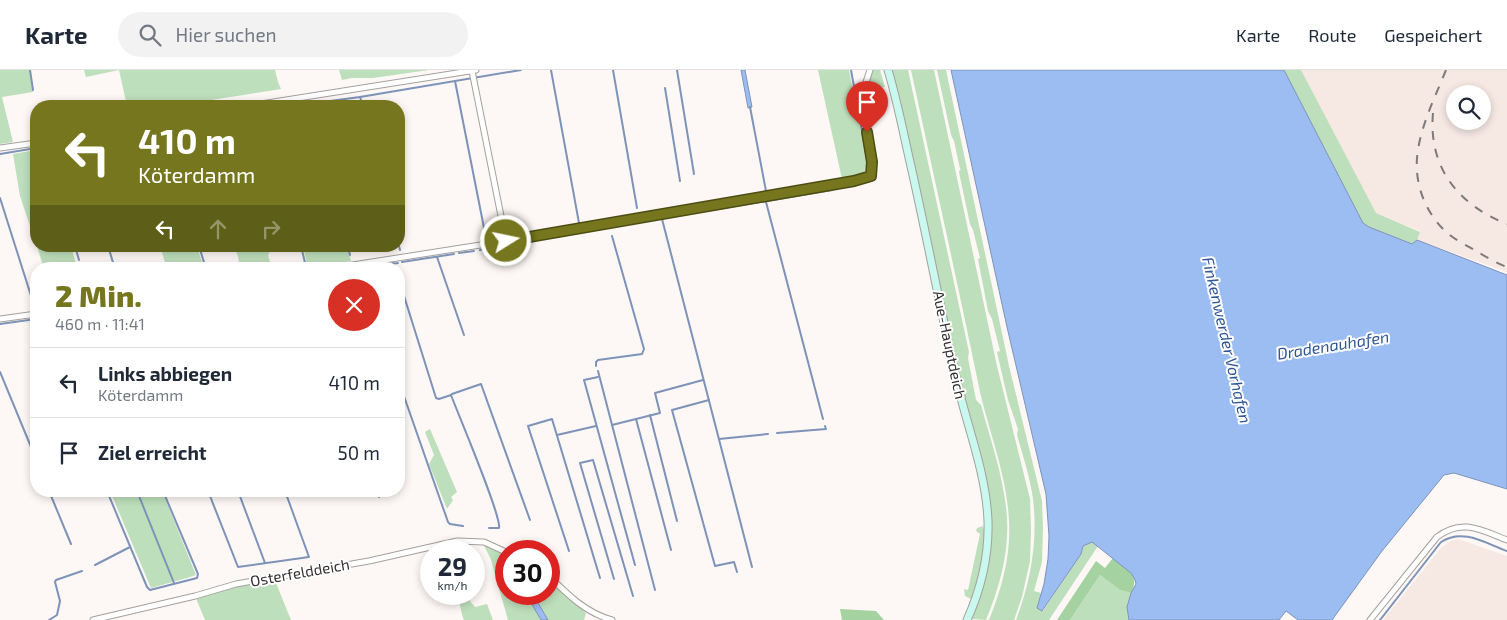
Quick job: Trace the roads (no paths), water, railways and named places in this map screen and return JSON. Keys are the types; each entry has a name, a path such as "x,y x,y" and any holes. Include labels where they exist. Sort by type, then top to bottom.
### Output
{"street":[{"path":"372,262 506,241 854,181 871,176 872,162 863,101 863,92 870,70"},
{"name":"Aue-Hauptdeich","path":"888,70 957,383 984,487 988,523 987,546 982,578 967,620"},
{"path":"290,100 474,74 506,241"},
{"path":"0,148 30,143"},
{"path":"0,319 30,315"},
{"path":"1370,620 1437,536 1444,531 1458,526 1466,526 1507,540"},
{"name":"Osterfelddeich","path":"93,620 195,596 236,584 369,561 457,541 484,542 495,547"},
{"path":"560,588 588,610 612,620"}],"water":[{"path":"741,70 745,70 752,107 748,108"},
{"path":"951,70 1284,70 1363,223 1412,244 1417,240 1507,275 1507,489 1454,473 1444,475 1382,551 1332,620 1298,620 1286,611 1279,620 1129,620 1127,607 1136,584 1135,580 1131,573 1092,542 1083,546 1081,554 1042,611 1037,608 1044,584 1048,559 1049,536 1046,494 1007,327"},
{"path":"532,605 539,605 548,620 541,620"}],"waterway":[{"path":"30,70 33,90"},
{"path":"338,100 521,70"},
{"path":"551,70 579,223"},
{"path":"613,70 637,208"},
{"path":"677,70 694,174"},
{"path":"851,70 868,165"},
{"path":"455,81 486,238"},
{"path":"665,88 680,181"},
{"path":"750,107 766,191"},
{"path":"0,154 30,149"},
{"path":"700,212 832,190"},
{"path":"0,198 30,293"},
{"path":"766,202 823,419"},
{"path":"634,223 689,214"},
{"path":"662,219 752,567"},
{"path":"529,241 628,224"},
{"path":"596,366 598,360 642,354 644,349 612,236"},
{"path":"480,250 503,246"},
{"path":"459,253 474,251"},
{"path":"77,252 79,260"},
{"path":"110,252 113,262"},
{"path":"201,252 204,262"},
{"path":"302,252 305,262"},
{"path":"402,262 454,254"},
{"path":"437,257 464,335"},
{"path":"405,299 436,398 439,399 451,395 494,505 499,528 489,528"},
{"path":"0,324 30,320"},
{"path":"598,371 655,590"},
{"path":"0,372 30,444"},
{"path":"598,377 584,380 635,565"},
{"path":"612,425 660,413 655,393 703,380"},
{"path":"452,394 481,384 530,520"},
{"path":"405,399 448,522 463,526"},
{"path":"709,400 672,410 715,566 734,562 737,572"},
{"path":"650,415 677,521"},
{"path":"569,551 528,426 552,419 600,578"},
{"path":"636,419 671,550"},
{"path":"557,435 596,426"},
{"path":"777,433 826,429 825,426"},
{"path":"719,439 768,434"},
{"path":"614,579 580,463 593,460 633,596"},
{"path":"51,497 71,544"},
{"path":"110,497 147,587 150,590 197,578 198,574 166,497"},
{"path":"139,497 174,583"},
{"path":"210,497 238,567 309,557 287,497"},
{"path":"240,497 265,563"},
{"path":"1380,620 1441,542 1458,536 1474,538 1507,551"},
{"path":"95,565 130,547"},
{"path":"49,620 57,615 60,601 56,580 82,571"}],"railway":[{"path":"1446,70 1420,140 1417,172 1421,193 1430,213 1448,233 1487,258 1507,267"},
{"path":"1433,113 1433,132 1436,150 1441,167 1450,182 1474,206 1507,224"}],"water label":[{"name":"Finkenwerder Vorhafen","path":"1227,340"},
{"name":"Dradenauhafen","path":"1333,345"}]}
